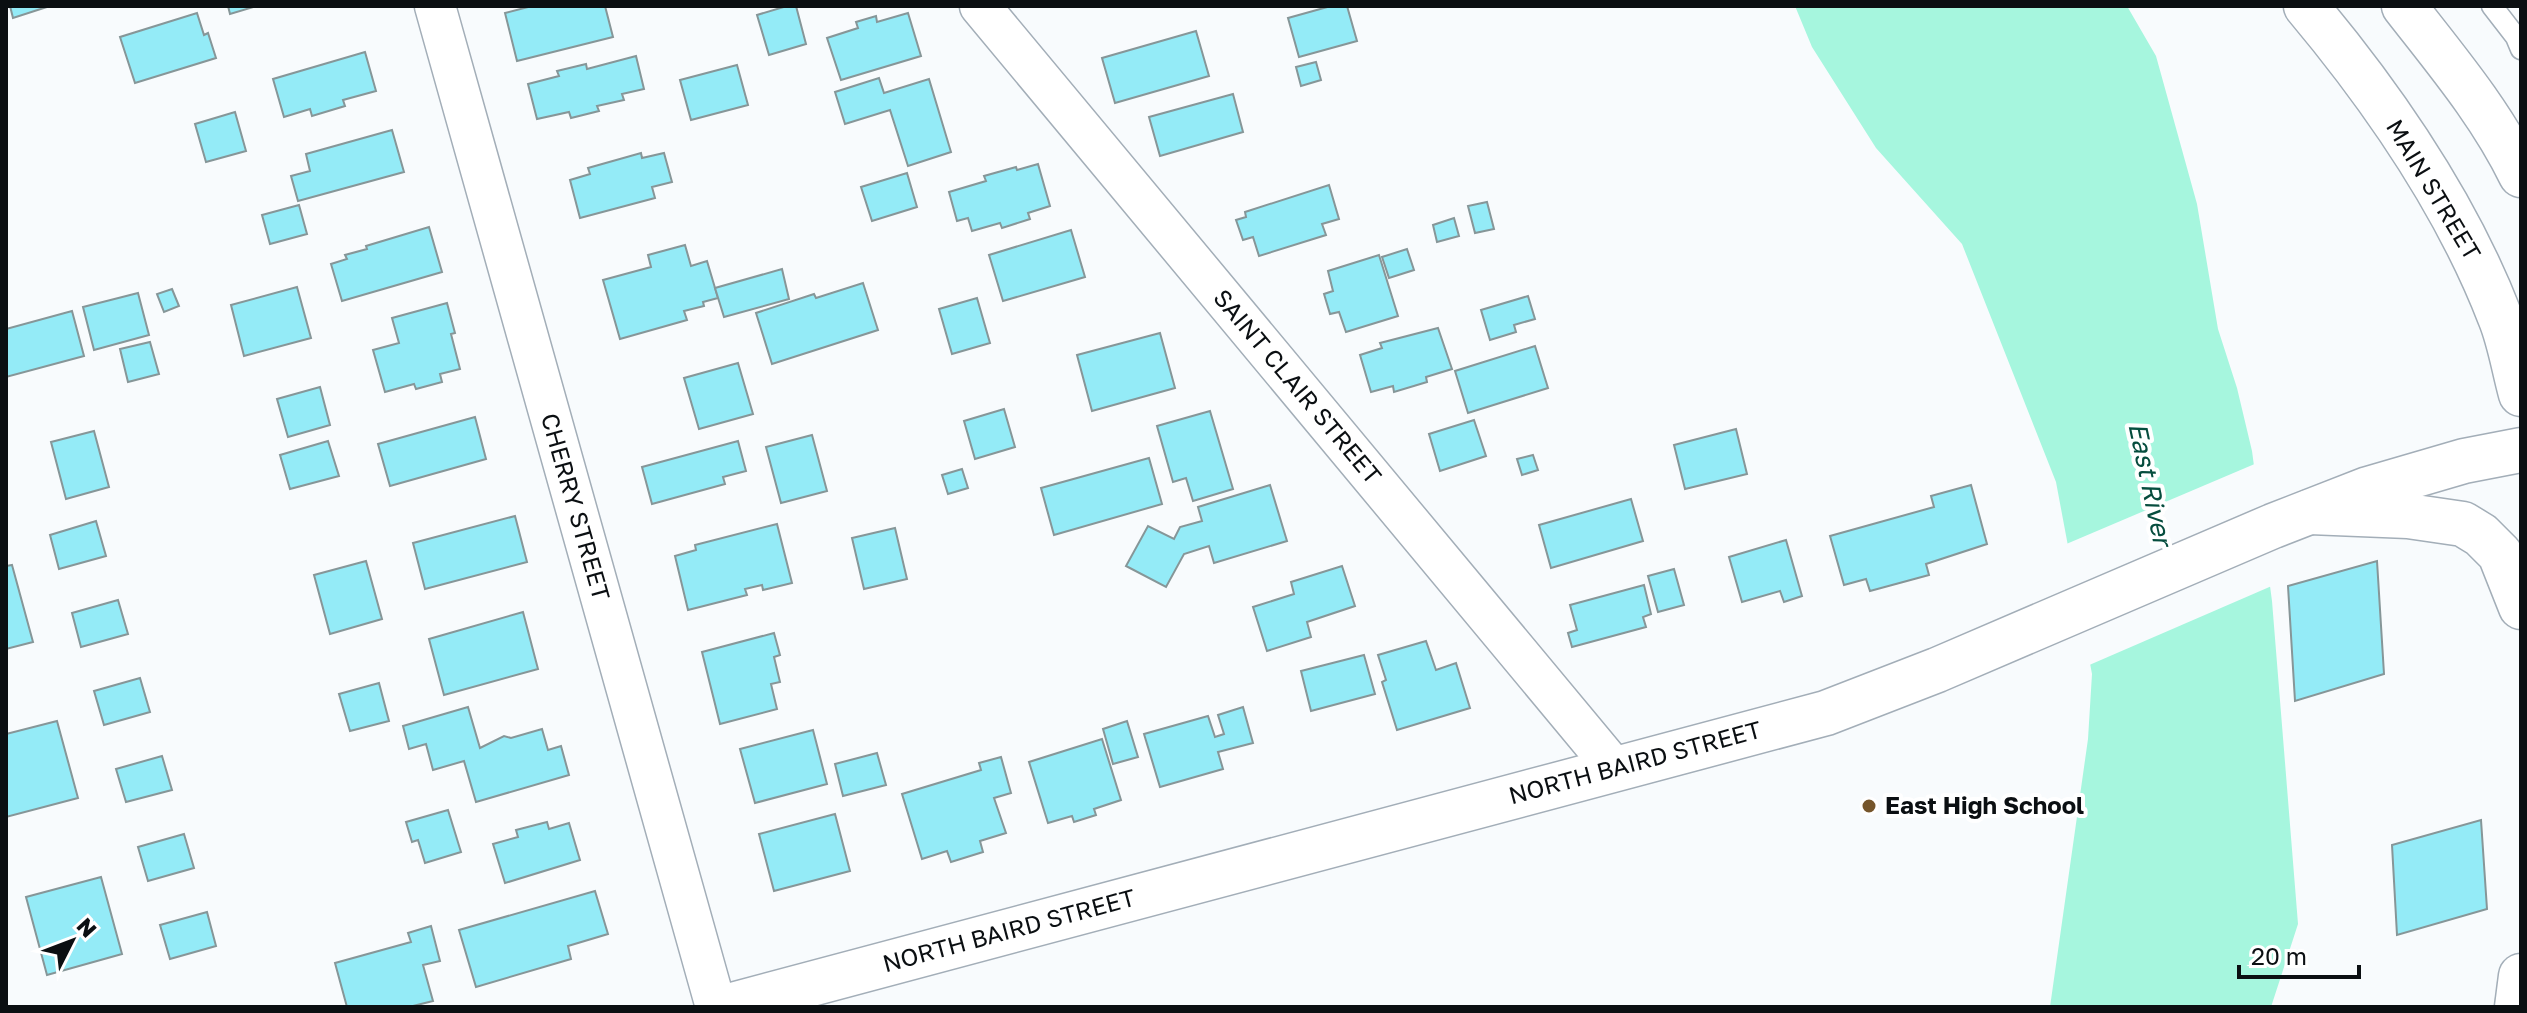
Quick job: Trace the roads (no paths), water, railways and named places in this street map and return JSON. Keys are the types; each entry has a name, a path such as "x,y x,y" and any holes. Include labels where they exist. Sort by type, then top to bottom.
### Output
{"street":[{"name":"CHERRY STREET","path":"435,6 716,1007"},
{"name":"SAINT CLAIR STREET","path":"980,6 1614,768"},
{"name":"MAIN STREET","path":"2306,6 2344,52 2408,141 2473,252 2502,320 2521,394"},
{"path":"2404,6 2477,101 2510,151 2521,175"},
{"name":"NORTH BAIRD STREET","path":"725,1007 1826,713 1937,670 2368,489 2464,461 2521,450"},
{"path":"2292,519 2408,516 2463,524 2481,535 2500,554 2521,607"},
{"path":"2517,1007 2521,976"}],"lane":[{"path":"2492,6 2519,38"}],"water":[{"name":"East River","path":"1795,6 2127,6 2156,56 2197,204 2218,329 2237,388 2252,451 2272,601 2298,924 2271,1007 2050,1007 2088,739 2092,674 2056,482 1962,244 1876,148 1812,47"}],"place":[{"name":"East High School","path":"1869,806"}]}
